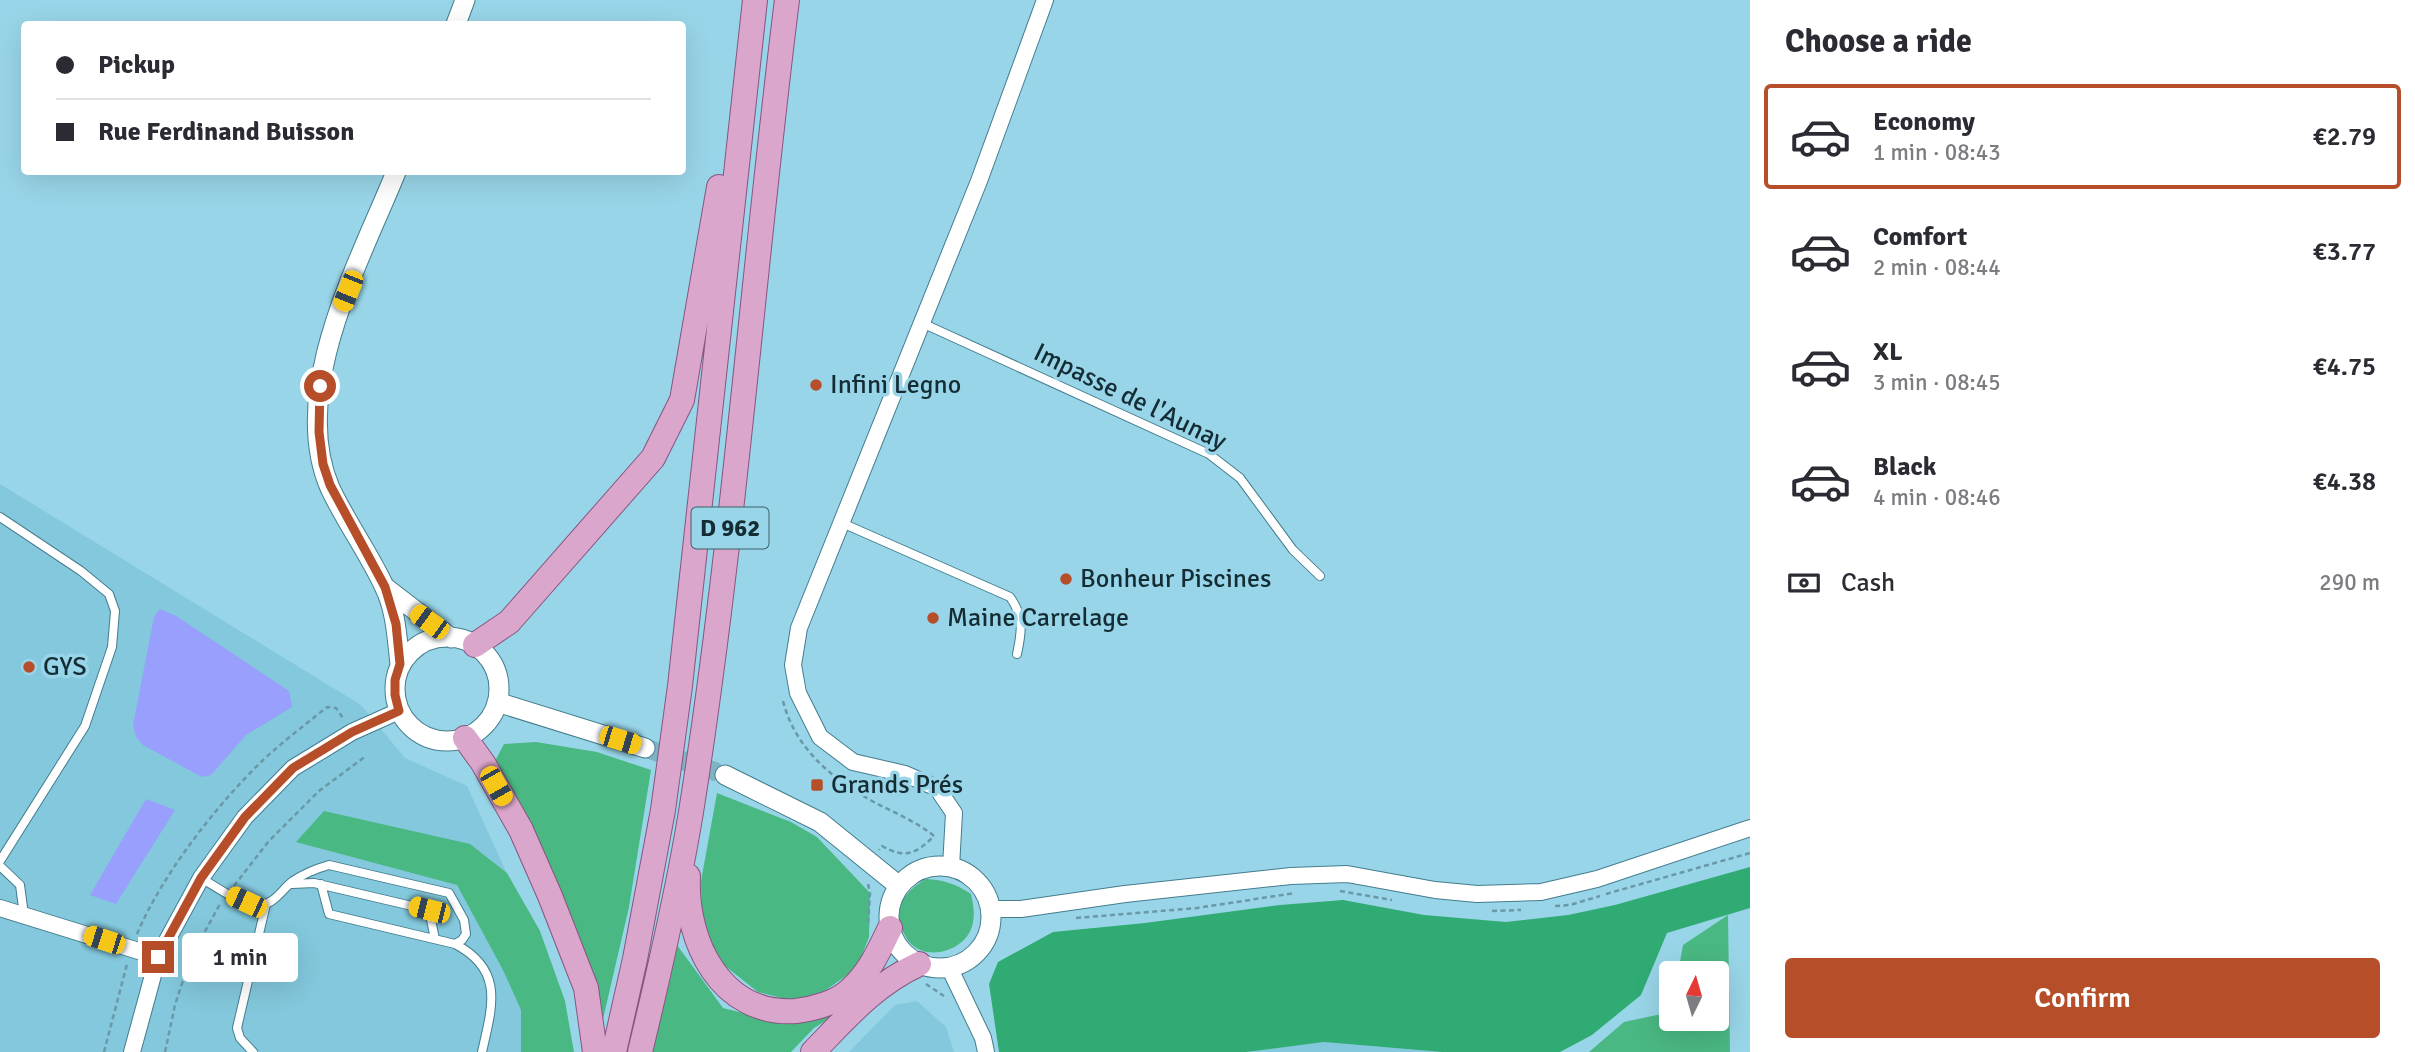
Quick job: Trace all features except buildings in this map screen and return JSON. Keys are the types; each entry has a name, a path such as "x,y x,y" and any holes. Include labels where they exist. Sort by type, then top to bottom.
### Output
{"main road":[{"path":"475,645 509,622 653,458 682,400 753,0"},
{"name":"D 962","path":"614,1052 635,959 663,810 680,686 753,0"},
{"name":"D 962","path":"640,1052 691,814 726,569 787,0"},
{"path":"465,738 521,830 550,896 586,988 595,1052"},
{"path":"691,814 687,899 696,936 710,969 745,1002 776,1012 813,1009 848,992 873,963 890,928"},
{"path":"813,1052 876,988 919,964"}],"street":[{"path":"457,21 465,0"},
{"path":"951,867 954,813 937,788 905,774 853,762 820,737 798,693 793,665 799,628 979,181 1045,0"},
{"path":"395,175 331,332 320,386 319,432 326,475 345,517 385,587 396,624 400,664 395,687 399,711 408,724 420,734 434,740 465,738 479,730 491,718 499,686 496,670 487,656 475,645 459,638 440,637 423,642 410,651 400,664"},
{"path":"385,587 451,638"},
{"path":"497,702 645,748"},
{"path":"132,1052 158,957 201,878 245,817 293,768 352,732 399,711"},
{"path":"725,775 820,822 899,886"},
{"path":"991,909 1021,909 1125,894 1291,876 1348,874 1434,890 1478,894 1541,892 1597,879 1750,828"},
{"path":"936,866 951,867 978,881 991,909 991,925 982,947 964,962 934,968 919,964 906,955 896,943 890,928 889,913 899,886 909,876 936,866"},
{"path":"0,908 158,957"},
{"path":"949,967 983,1038 986,1052"}],"lane":[{"name":"Impasse de l'Aunay","path":"922,323 1209,454 1240,478 1293,550 1320,576"},
{"path":"0,517 81,571 109,594 115,611 112,647 85,726 0,861"},
{"path":"842,523 1010,597 1023,622 1017,654"},
{"path":"201,878 256,905 266,904 278,897 289,884 312,869 328,865 449,893 464,920 466,934 455,944"},
{"path":"0,866 20,885 24,915"},
{"path":"289,884 321,884 429,910 435,939"},
{"path":"321,884 329,914 455,944 471,953 485,969 493,986 482,1052"},
{"path":"253,1052 240,1038 237,1028 266,904"}],"path":[{"path":"781,691 787,716 803,746 825,768 871,800 926,829 934,836 917,851 895,853 882,846"},
{"path":"1545,907 1570,905 1750,853"},
{"path":"1337,891 1399,901"},
{"path":"1076,918 1197,908 1301,892"},
{"path":"1483,911 1532,909"}],"shaded area":[{"path":"0,484 361,705 405,758 467,786 565,1001 571,1052 0,1052"},
{"path":"917,1001 946,1027 954,1052 849,1052 895,1005"},
{"path":"1324,1042 1441,1052 1246,1052"}],"green space":[{"path":"536,742 597,752 651,770 629,907 600,1032 493,765 504,744"},
{"path":"717,793 791,822 817,837 870,893 869,937 857,968 826,990 798,1002 758,992 725,966 702,932 701,881"},
{"path":"324,811 470,844 507,873 540,931 565,1001 574,1052 521,1052 521,1010 503,970 457,885 296,842"},
{"path":"1750,867 1750,908 1667,933 1641,995 1592,1035 1560,1052 1442,1052 1324,1042 1246,1052 999,1052 989,984 998,962 1053,932 1343,900 1424,915 1506,922 1568,915 1615,905"},
{"path":"926,879 950,883 971,894 974,908 973,922 967,937 954,947 939,952 923,951 913,946 901,928 899,919 899,911 905,897"},
{"path":"1728,915 1729,961 1680,961 1683,945"},
{"path":"677,945 723,1008 759,1017 838,1013 814,1028 791,1052 652,1052"},
{"path":"1729,984 1730,1052 1589,1052 1624,1022 1659,1015 1659,1031 1729,1031"}],"water":[{"path":"160,609 176,616 289,691 292,707 246,735 211,775 202,777 143,745 136,737 133,725 154,617"},
{"path":"146,799 175,810 116,904 90,895"}],"tunnel":[{"path":"645,748 725,775"}],"place":[{"name":"Infini Legno","path":"816,385"},
{"name":"Bonheur Piscines","path":"1066,579"},
{"name":"Maine Carrelage","path":"933,618"},
{"name":"GYS","path":"29,667"},
{"name":"Grands Prés","path":"817,785"}],"route":[{"path":"158,957 201,878 245,817 293,768 352,732 399,711 395,695 395,680 400,664 396,624 385,587 345,517 323,464 319,432 320,386"}]}
